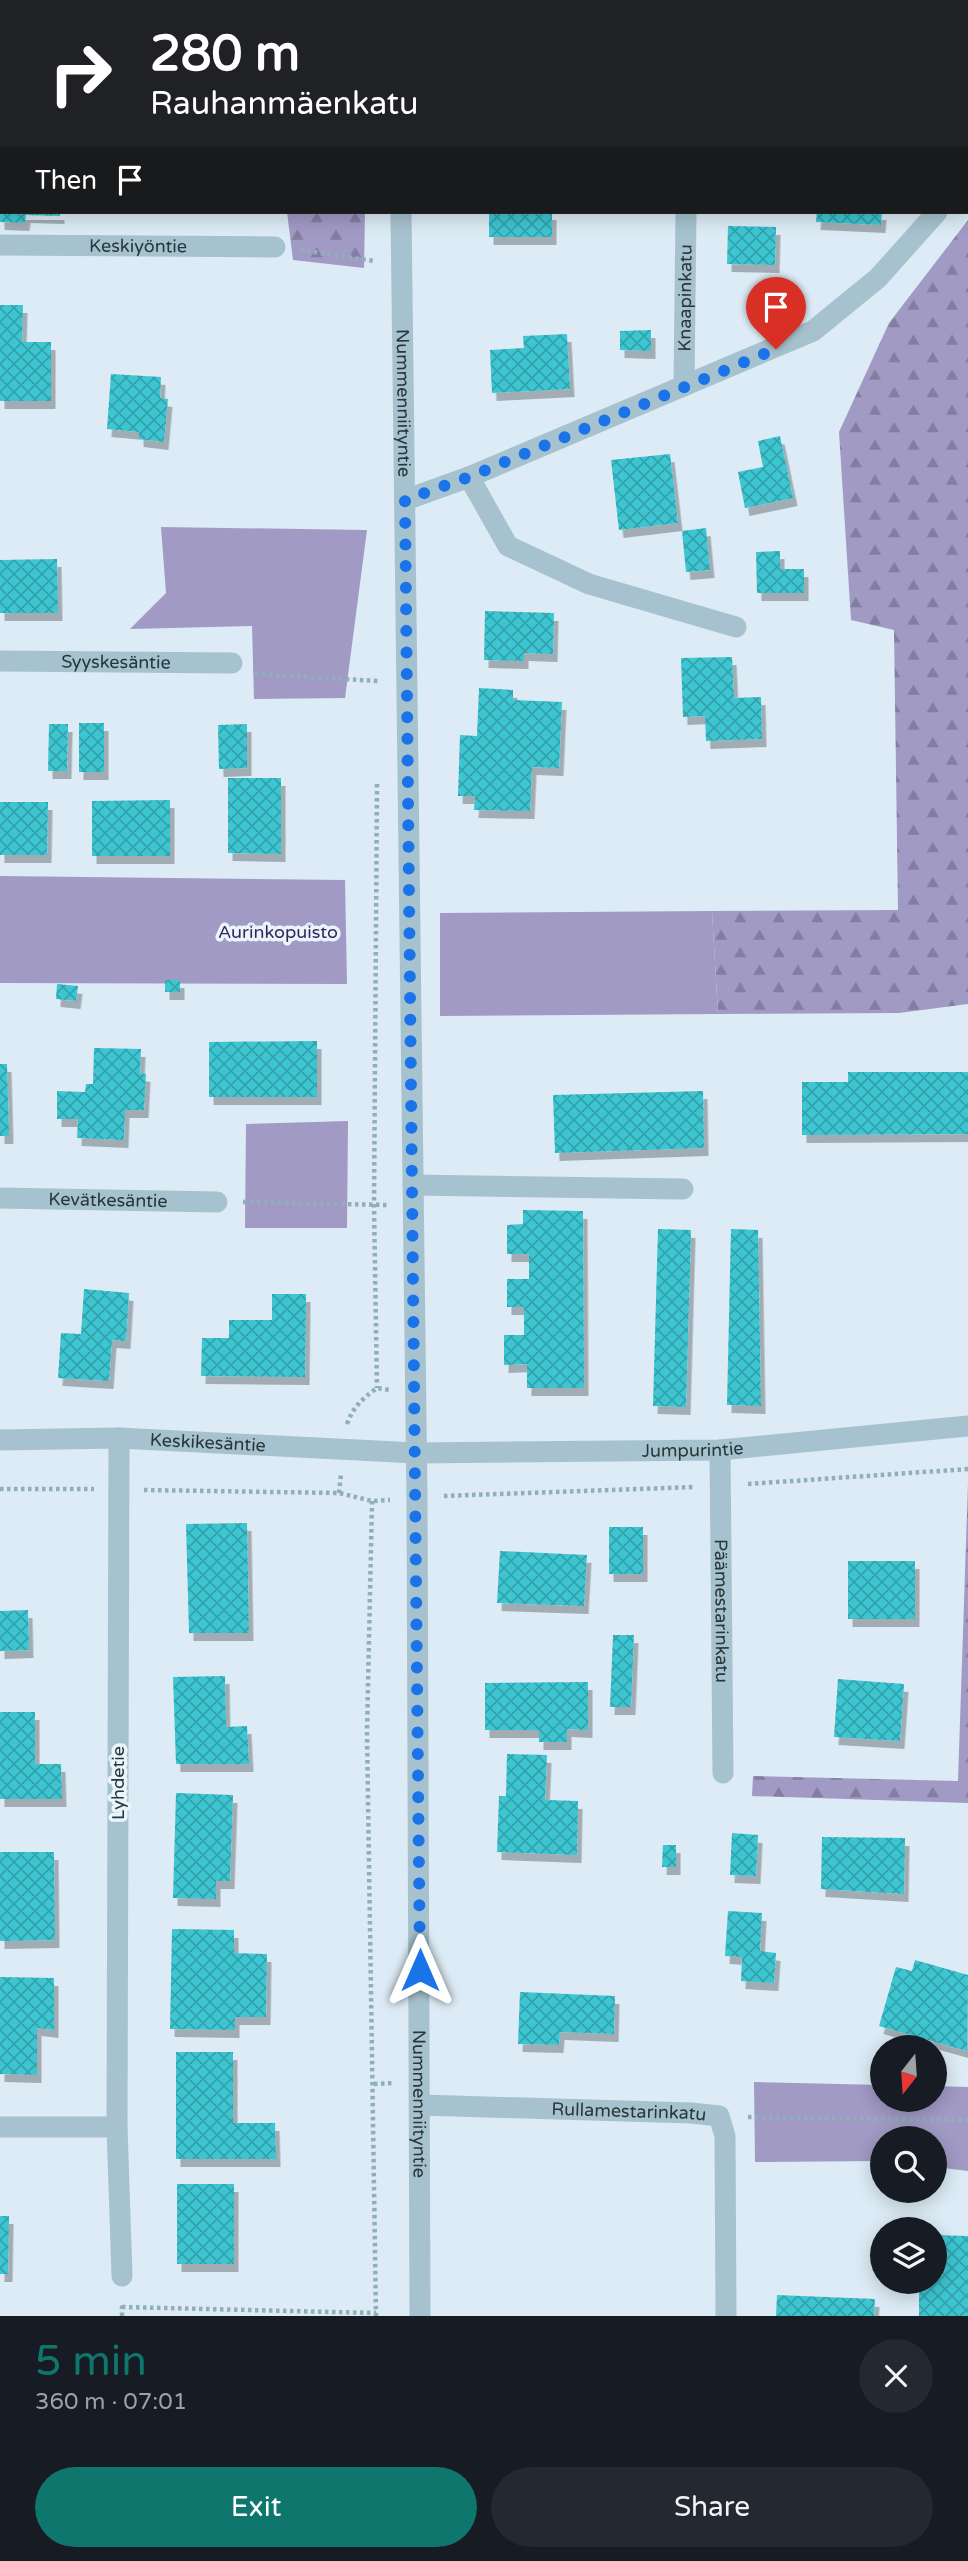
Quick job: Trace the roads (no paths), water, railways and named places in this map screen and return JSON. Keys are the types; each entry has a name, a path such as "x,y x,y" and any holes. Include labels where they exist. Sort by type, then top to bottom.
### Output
{"street":[{"name":"Nummenniityntie","path":"401,214 417,1499 420,2316"},
{"name":"Knaapinkatu","path":"684,386 686,214"},
{"path":"405,500 469,477 813,331 878,278 935,214"},
{"name":"Keskiyöntie","path":"0,245 275,247"},
{"path":"469,477 508,546 589,584 736,627"},
{"name":"Syyskesäntie","path":"0,661 232,663"},
{"path":"413,1195 683,1189"},
{"name":"Kevätkesäntie","path":"0,1198 217,1202"},
{"name":"Jumpurintie","path":"416,1453 720,1450 968,1426"},
{"name":"Keskikesäntie","path":"0,1440 119,1438 416,1453"},
{"name":"Lyhdetie","path":"119,1438 117,2127 122,2276"},
{"name":"Päämestarinkatu","path":"720,1450 723,1773"},
{"name":"Rullamestarinkatu","path":"421,2105 719,2116 725,2136 726,2316"},
{"path":"0,2127 117,2127"}],"park label":[{"name":"Aurinkopuisto","path":"278,932"}]}
